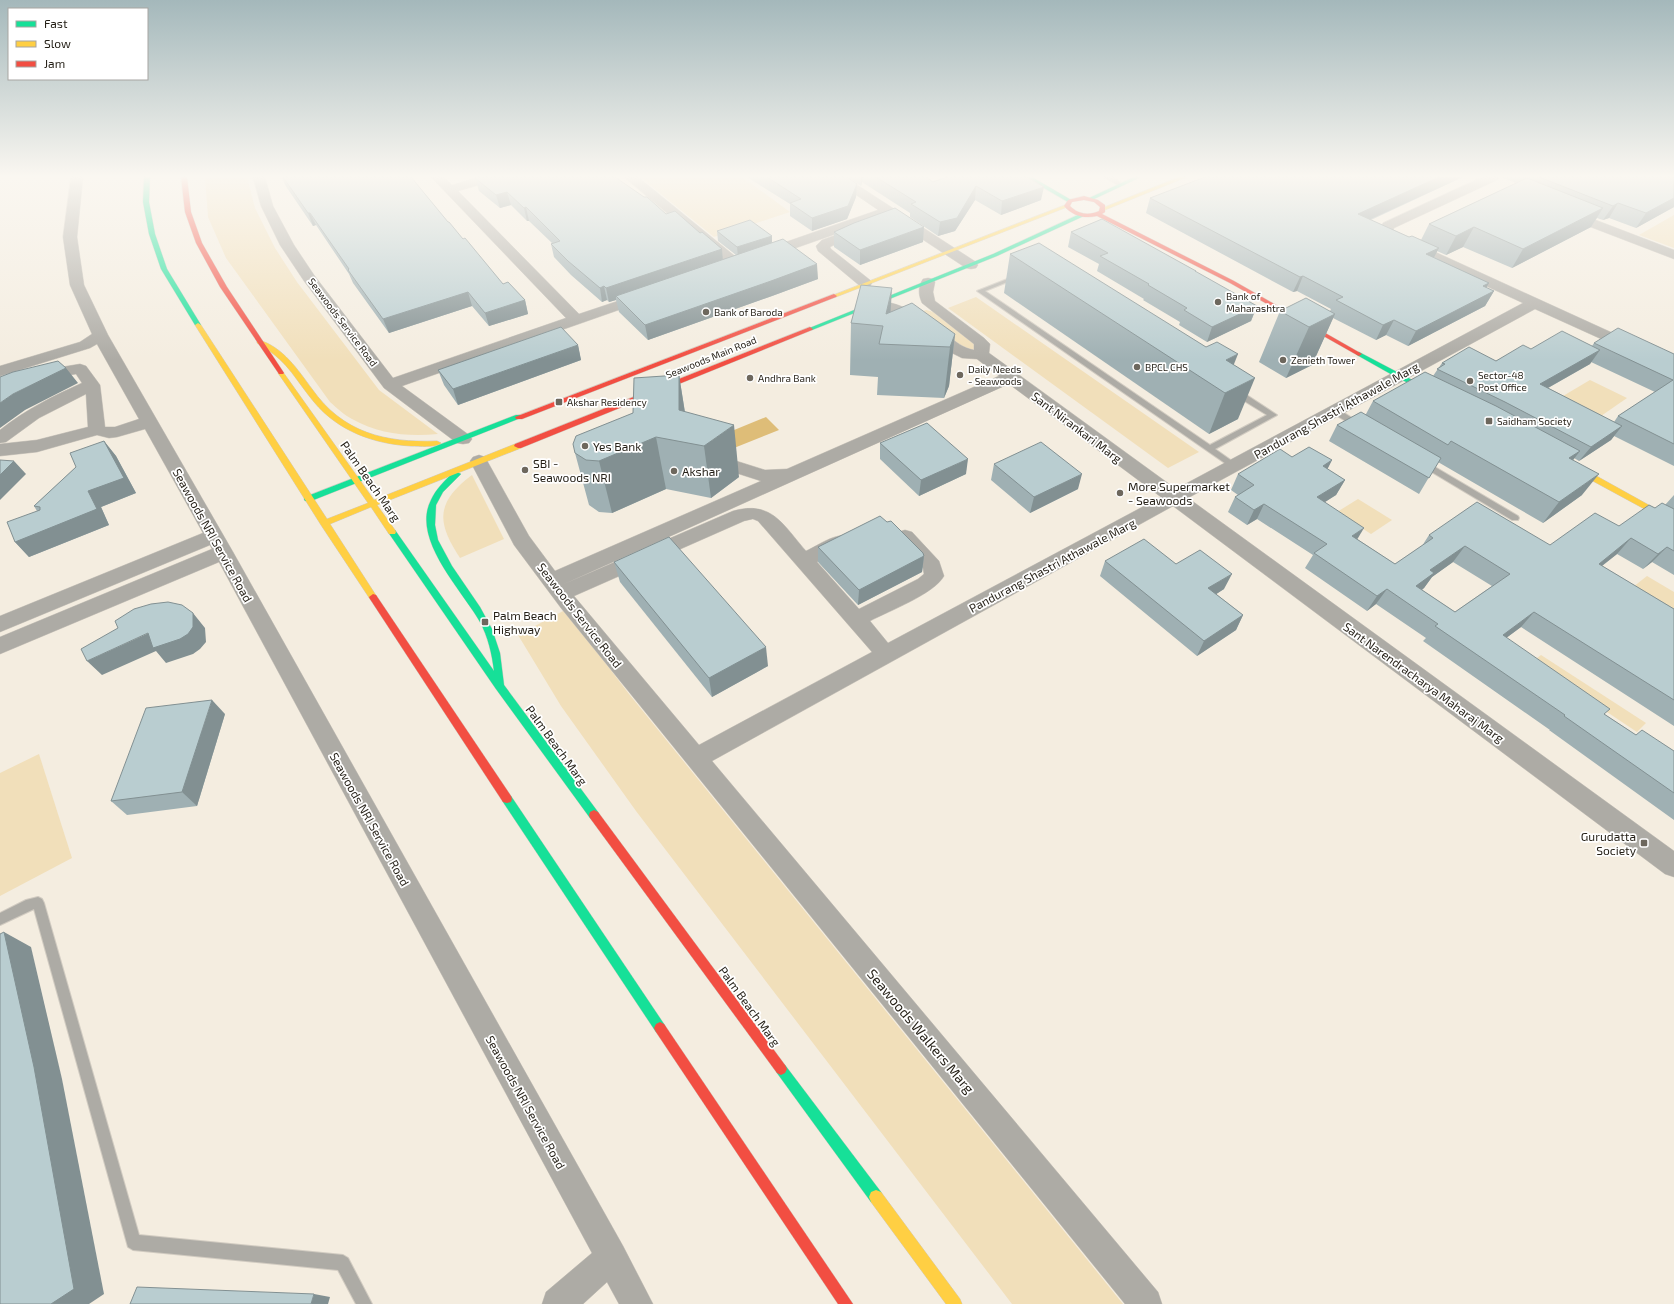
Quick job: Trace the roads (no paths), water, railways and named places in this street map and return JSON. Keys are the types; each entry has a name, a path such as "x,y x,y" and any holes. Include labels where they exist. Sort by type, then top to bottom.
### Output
{"main road":[{"path":"153,238 164,269 217,357 308,499 448,712 846,1304"},
{"name":"Palm Beach Marg","path":"197,238 205,258 259,342 499,686 955,1304"},
{"name":"Seawoods Main Road","path":"308,499 982,238"},
{"name":"Seawoods Main Road","path":"324,523 971,265 1031,238"},
{"path":"1151,238 1398,376 1440,397"},
{"path":"259,342 277,351 288,361 320,406 344,424 355,430 382,440 411,445 428,445 463,439"},
{"path":"479,461 448,480 433,500 431,520 434,539 446,562 475,604 488,628 499,663 499,686"},
{"path":"1564,462 1674,522"}],"street":[{"name":"Seawoods NRI Service Road","path":"70,238 77,285 100,335 218,544 612,1257 630,1301"},
{"name":"Seawoods Service Road","path":"283,238 309,278 390,385 463,439"},
{"path":"496,238 576,320"},
{"path":"704,238 736,264"},
{"path":"722,269 811,238"},
{"path":"840,238 826,243 823,246 825,251 865,283"},
{"path":"929,238 971,265"},
{"path":"1393,238 1674,368"},
{"path":"1631,238 1674,255"},
{"path":"868,306 883,306 905,312 962,353 981,355 982,344 929,303 925,295 928,282"},
{"path":"390,385 656,292"},
{"name":"Pandurang Shastri Athawale Marg","path":"696,758 1534,303"},
{"path":"0,360 78,336 100,335"},
{"path":"0,371 85,345 100,335"},
{"name":"Sant Nirankari Marg","path":"981,355 1174,498"},
{"path":"0,438 20,422 50,404 87,377 116,363"},
{"path":"0,391 23,381 48,374 87,377"},
{"path":"87,377 97,430"},
{"path":"556,588 795,473 1011,378"},
{"path":"0,450 37,446 97,430 117,432 149,422"},
{"path":"709,458 764,476 773,477 795,473"},
{"name":"Seawoods Service Road","path":"479,461 521,540 556,588 696,758"},
{"name":"Sant Narendracharya Maharaj Marg","path":"1174,498 1674,866"},
{"path":"556,588 740,515 754,513 765,517 886,655"},
{"path":"856,620 925,584 934,576 932,566 897,529 892,526"},
{"path":"804,560 857,534"},
{"path":"0,624 218,544"},
{"path":"0,646 218,544"},
{"name":"Seawoods Walkers Marg","path":"696,758 1146,1304"},
{"path":"558,1304 612,1257"}],"lane":[{"path":"1027,273 980,291 1235,466"},
{"path":"1210,448 1273,415 1227,386"},
{"path":"1335,411 1366,429"},
{"path":"1413,457 1515,518"},
{"path":"0,919 30,904 38,903 133,1242 343,1263 364,1304"}],"place":[{"name":"Bank of Maharashtra","path":"1218,302"},
{"name":"Bank of Baroda","path":"706,312"},
{"name":"Zenieth Tower","path":"1283,360"},
{"name":"BPCL CHS","path":"1137,367"},
{"name":"Daily Needs - Seawoods","path":"960,375"},
{"name":"Andhra Bank","path":"750,378"},
{"name":"Sector-48 Post Office","path":"1470,381"},
{"name":"Akshar Residency","path":"559,402"},
{"name":"Saidham Society","path":"1489,421"},
{"name":"Yes Bank","path":"585,446"},
{"name":"SBI - Seawoods NRI","path":"525,470"},
{"name":"Akshar","path":"674,471"},
{"name":"More Supermarket - Seawoods","path":"1120,493"},
{"name":"Palm Beach Highway","path":"485,622"},
{"name":"Gurudatta Society","path":"1644,843"}]}
